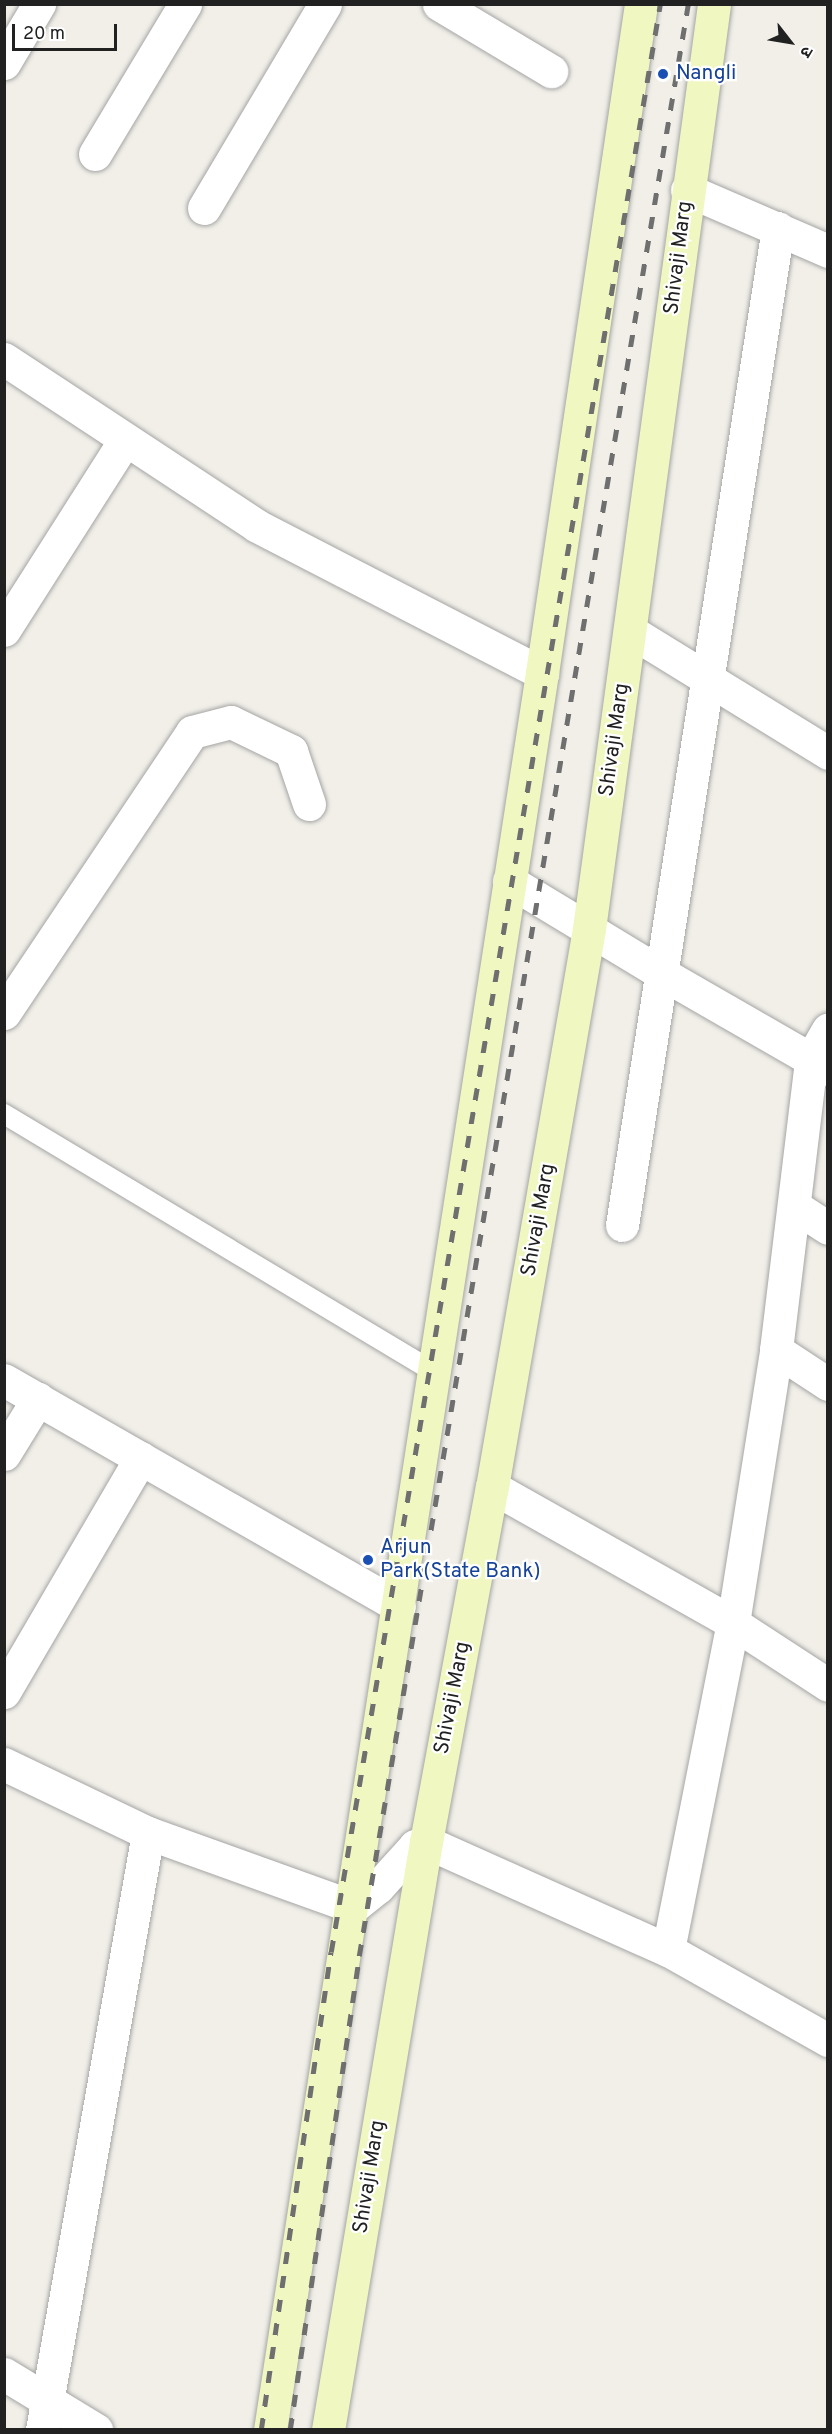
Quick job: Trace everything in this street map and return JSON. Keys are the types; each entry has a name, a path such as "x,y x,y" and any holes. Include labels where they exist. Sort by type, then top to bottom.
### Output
{"main road":[{"path":"270,2430 353,1907 542,673 641,4"},
{"name":"Shivaji Marg","path":"328,2430 426,1842 492,1486 589,929 687,190 714,4"}],"street":[{"path":"4,63 39,4"},
{"path":"95,154 185,4"},
{"path":"204,208 325,4"},
{"path":"439,4 551,71"},
{"path":"687,190 828,251"},
{"path":"622,1226 778,228"},
{"path":"8,369 125,440 257,526 542,673"},
{"path":"4,630 125,440"},
{"path":"630,631 828,753"},
{"path":"4,1012 192,732 231,722 291,751 309,804"},
{"path":"509,881 661,973 819,1064"},
{"path":"668,1950 733,1623 776,1350 794,1206 819,1064 828,1030"},
{"path":"794,1206 828,1228"},
{"path":"776,1350 828,1384"},
{"path":"4,1380 399,1606"},
{"path":"4,1454 38,1399"},
{"path":"4,1692 141,1458"},
{"path":"492,1486 733,1623 828,1685"},
{"path":"4,1764 148,1833 353,1907 378,1887 415,1846 426,1842 668,1950 828,2040"},
{"path":"45,2415 148,1833"},
{"path":"4,2374 45,2415 96,2430"}],"lane":[{"path":"4,1114 434,1372"}],"railway":[{"path":"261,2430 331,1952 660,4"},
{"path":"290,2430 359,1956 688,4"}],"place":[{"name":"Nangli","path":"663,74"},
{"name":"Arjun Park(State Bank)","path":"368,1560"}]}
